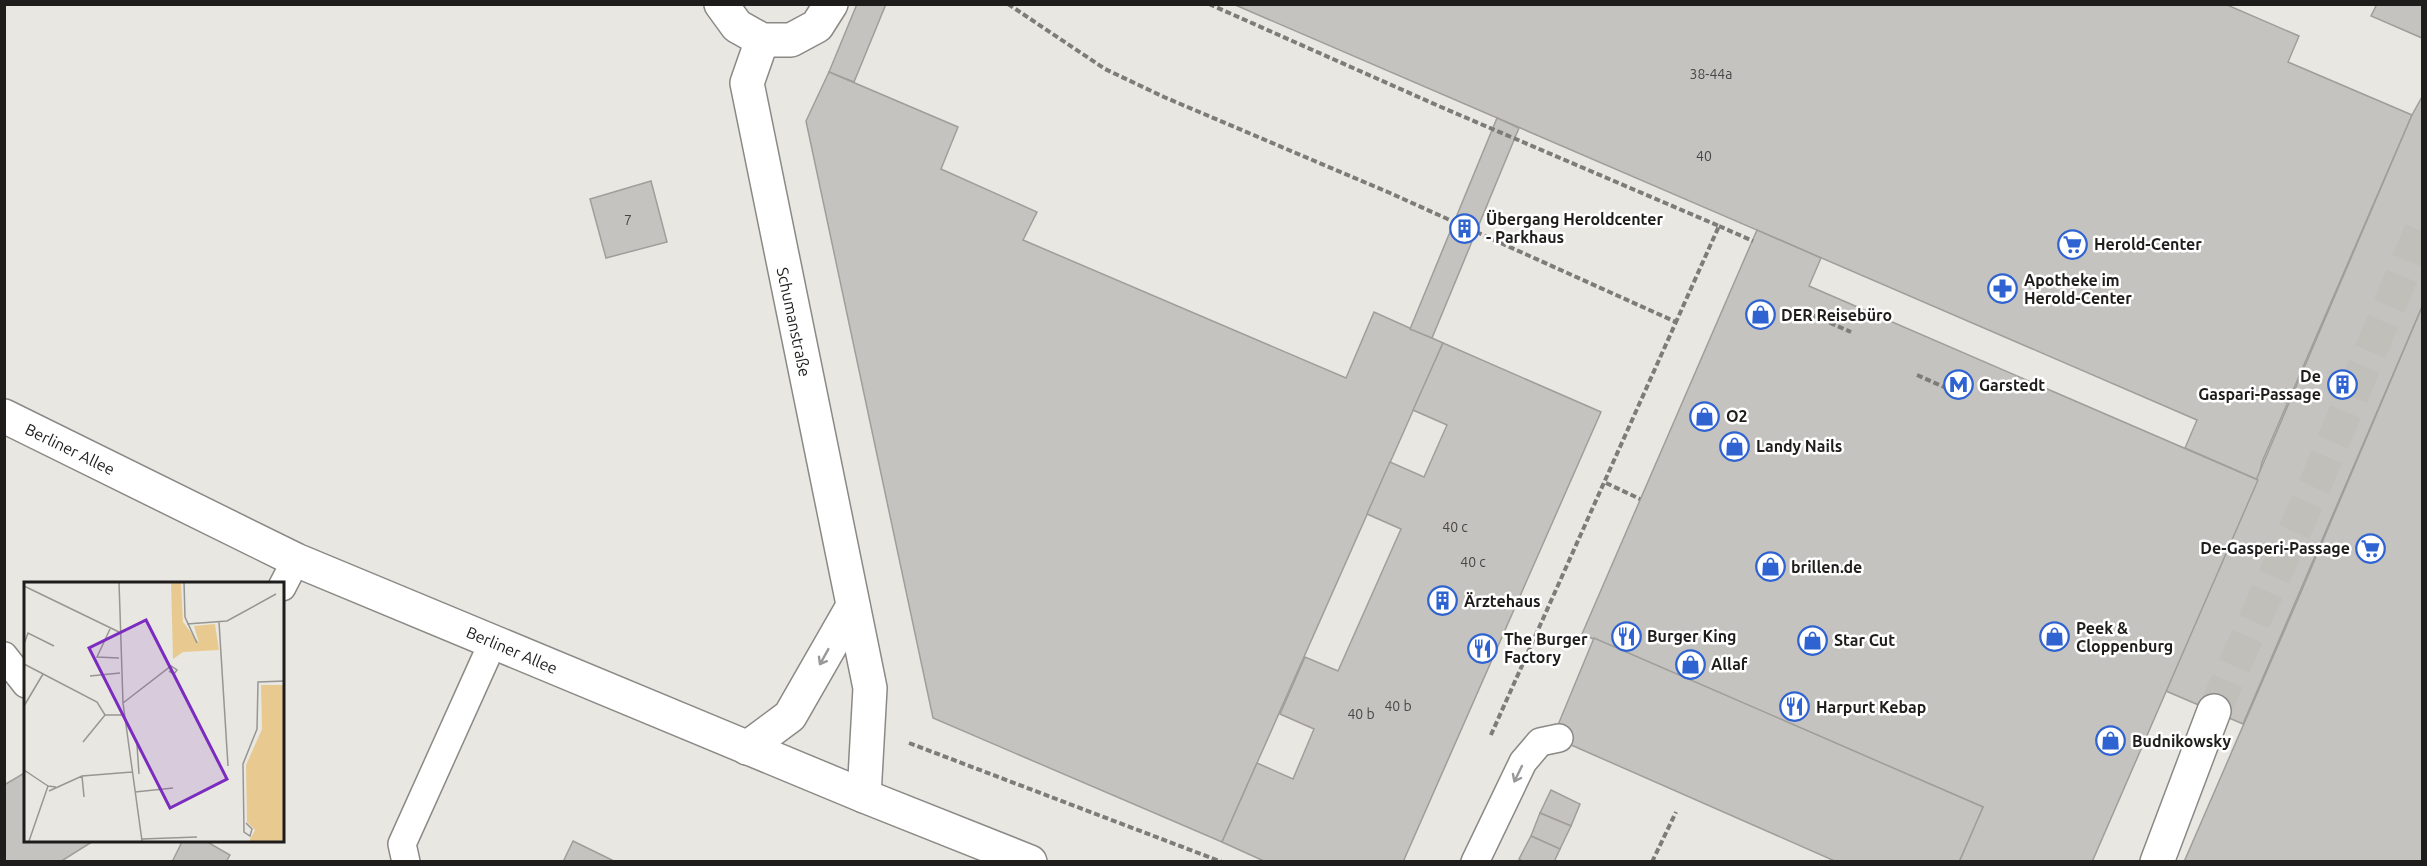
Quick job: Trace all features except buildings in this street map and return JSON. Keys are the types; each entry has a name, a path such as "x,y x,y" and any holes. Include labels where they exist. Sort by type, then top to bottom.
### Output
{"street":[{"path":"722,4 736,26 762,40 790,40 817,26 831,4"},
{"name":"Schumanstraße","path":"762,40 747,83 870,688 864,796"},
{"name":"Berliner Allee","path":"4,416 289,573 493,642 1027,861"},
{"path":"747,748 790,716 853,606"},
{"path":"2157,861 2214,711"}],"lane":[{"path":"406,861 402,844 493,642"},
{"path":"4,656 24,681"},
{"path":"1475,861 1523,762 1540,742 1559,738"}],"path":[{"path":"1008,4 1105,69 1164,97 1390,193 1676,322"},
{"path":"1209,4 1753,241"},
{"path":"1488,742 1719,226"},
{"path":"1805,312 1851,332"},
{"path":"1917,375 1962,395"},
{"path":"1605,483 1640,499"},
{"path":"869,737 909,742 1222,861"},
{"path":"1652,861 1676,812"}],"tunnel":[{"path":"2214,711 2315,485 2422,227"}],"place":[{"name":"Übergang Heroldcenter - Parkhaus","path":"1465,228"},
{"name":"Herold-Center","path":"2073,244"},
{"name":"Apotheke im Herold-Center","path":"2003,289"},
{"name":"DER Reisebüro","path":"1760,315"},
{"name":"Garstedt","path":"1958,385"},
{"name":"De Gaspari-Passage","path":"2342,385"},
{"name":"O2","path":"1705,416"},
{"name":"Landy Nails","path":"1735,446"},
{"name":"De-Gasperi-Passage","path":"2371,548"},
{"name":"brillen.de","path":"1770,567"},
{"name":"Ärztehaus","path":"1443,601"},
{"name":"Burger King","path":"1626,636"},
{"name":"Peek & Cloppenburg","path":"2055,637"},
{"name":"Star Cut","path":"1813,640"},
{"name":"The Burger Factory","path":"1483,648"},
{"name":"Allaf","path":"1690,664"},
{"name":"Harpurt Kebap","path":"1795,707"},
{"name":"Budnikowsky","path":"2111,741"}]}
